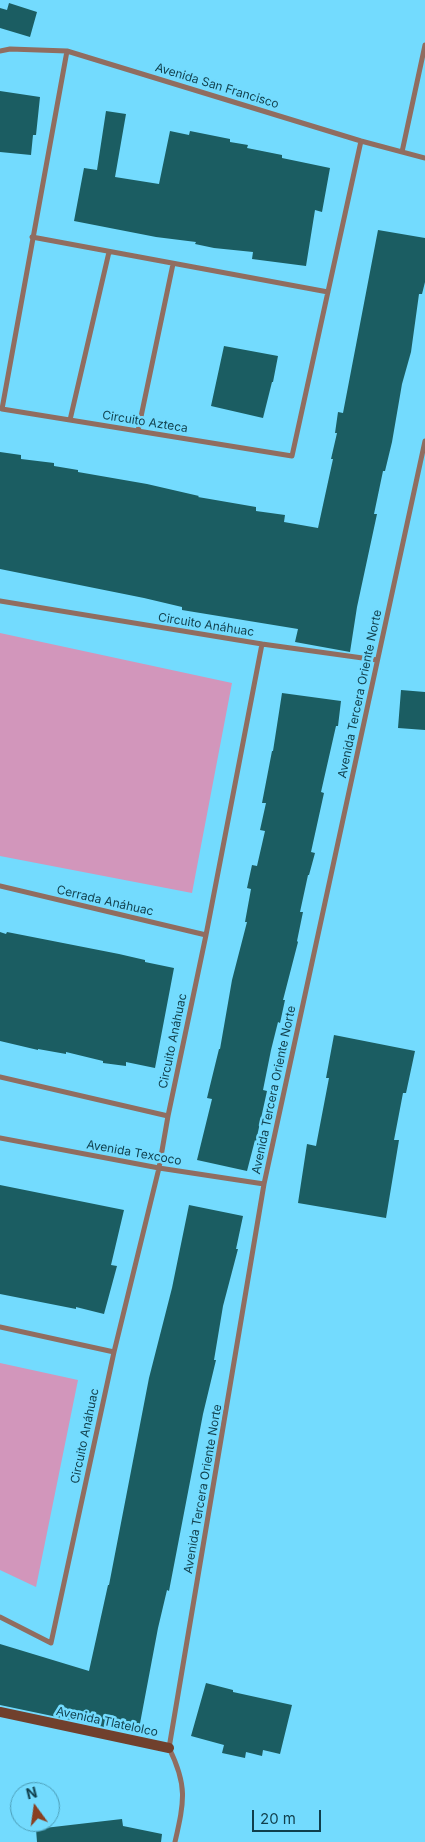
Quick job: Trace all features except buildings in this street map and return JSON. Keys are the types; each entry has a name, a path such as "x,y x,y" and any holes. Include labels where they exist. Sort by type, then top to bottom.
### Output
{"street":[{"path":"402,152 425,44"},
{"name":"Avenida San Francisco","path":"0,51 10,49 67,51 362,141 425,158"},
{"name":"Circuito Azteca","path":"67,51 2,409 292,456 362,141"},
{"path":"32,237 328,292"},
{"path":"70,420 109,252"},
{"path":"138,431 173,264"},
{"name":"Avenida Tercera Oriente Norte","path":"169,1748 264,1184 425,441"},
{"name":"Circuito Anáhuac","path":"0,601 262,644 159,1168 114,1352 51,1643 0,1617"},
{"path":"262,644 377,660"},
{"name":"Cerrada Anáhuac","path":"0,886 206,935"},
{"path":"0,1077 168,1116"},
{"name":"Avenida Texcoco","path":"0,1138 159,1168 264,1184"},
{"path":"0,1327 114,1352"},
{"name":"Avenida Tlatelolco","path":"0,1712 169,1748 179,1767 183,1785 184,1804 175,1842"}],"shaded area":[{"path":"0,633 232,683 192,893 0,856"},
{"path":"0,1363 78,1380 36,1587 0,1570"}]}
